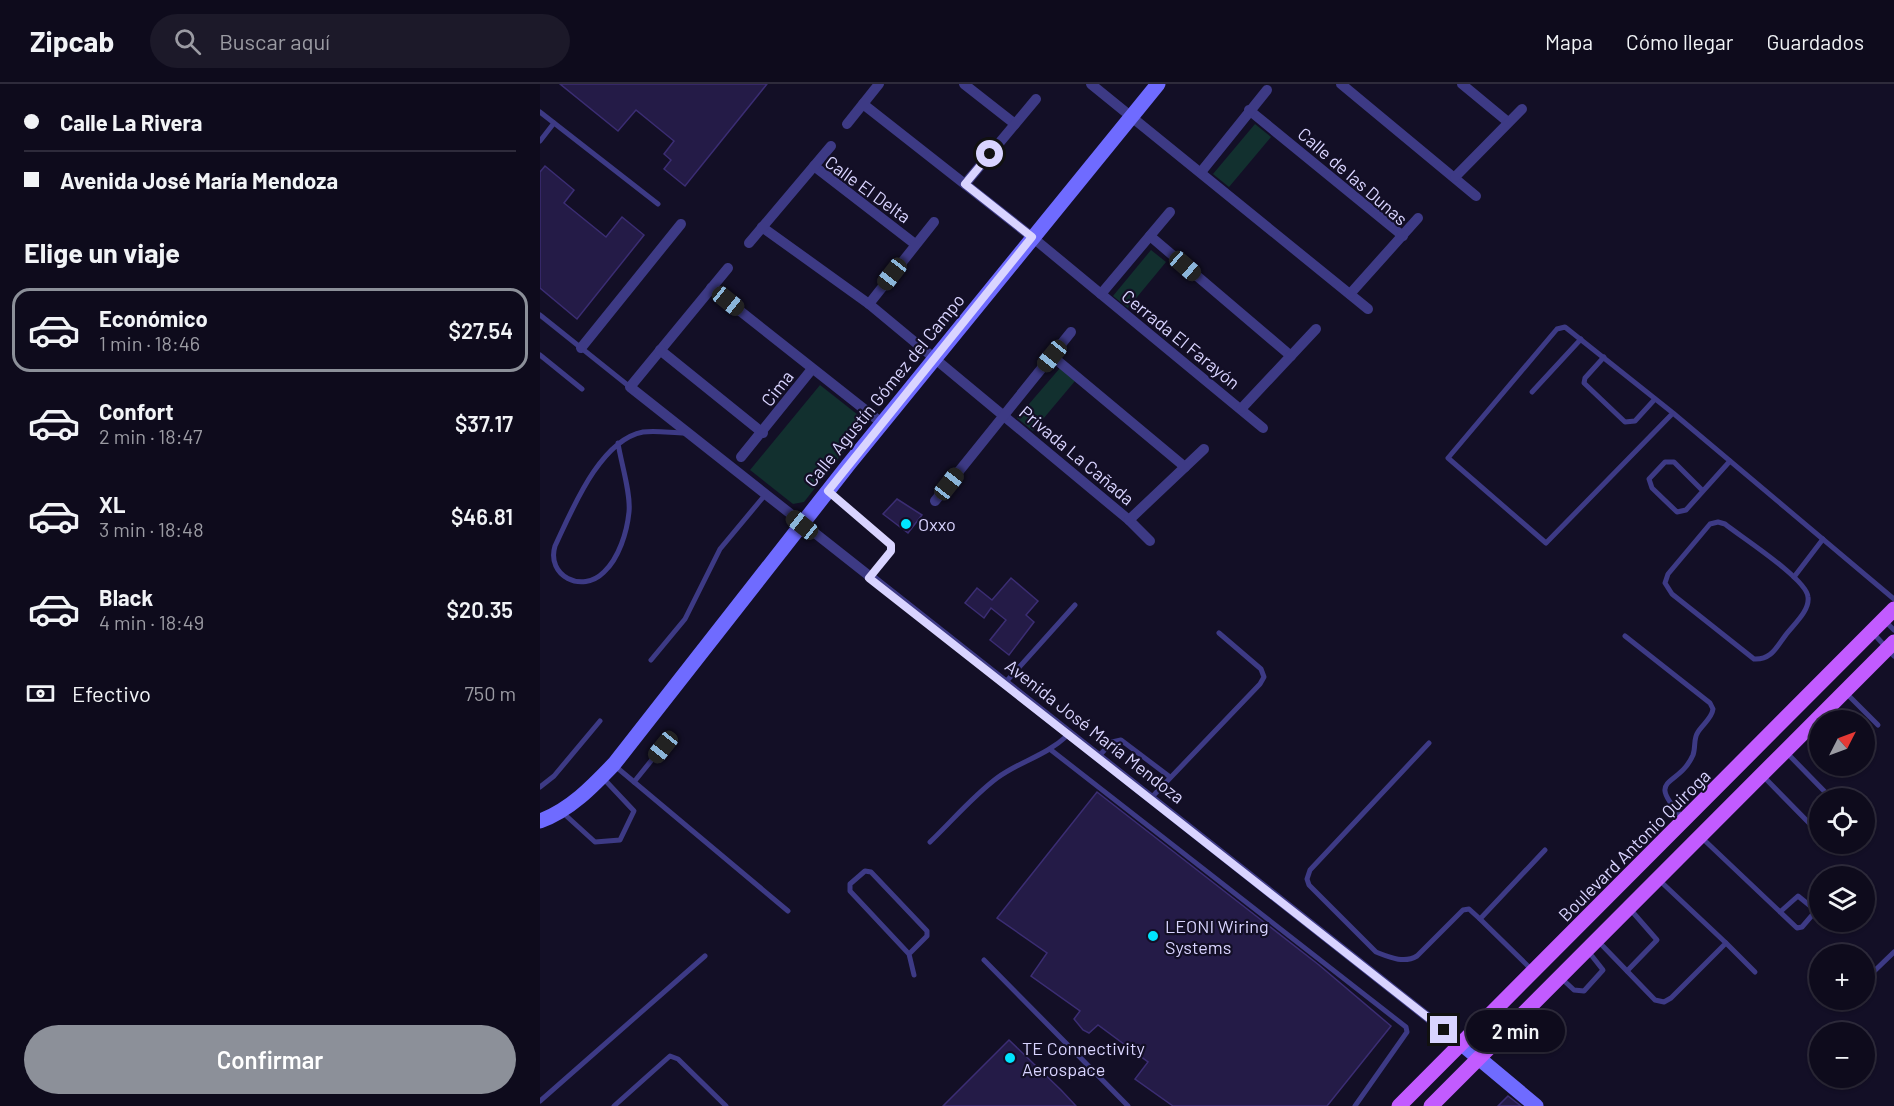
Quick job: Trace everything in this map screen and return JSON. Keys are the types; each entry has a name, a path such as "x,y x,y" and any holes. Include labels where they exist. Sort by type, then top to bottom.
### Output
{"main road":[{"name":"Boulevard Antonio Quiroga","path":"1400,1106 1872,632 1891,620"},
{"path":"1439,1103 1478,1058 1785,751 1892,649"}],"street":[{"path":"847,124 879,84"},
{"path":"964,84 1015,124"},
{"path":"1090,84 1368,309"},
{"name":"Calle Agustín Gómez del Campo","path":"540,821 561,811 614,764 828,491 1158,84"},
{"path":"1341,84 1476,196"},
{"path":"1462,84 1508,122"},
{"path":"1201,172 1267,90"},
{"path":"965,184 1036,99"},
{"name":"Cerrada El Farayón","path":"863,104 1032,237 1263,428"},
{"path":"1455,177 1522,109"},
{"name":"Calle de las Dunas","path":"1249,110 1402,236 1350,294"},
{"path":"814,166 831,146"},
{"name":"Calle El Delta","path":"749,243 814,166 915,244 869,304"},
{"name":"Cerrada El Farayón","path":"1101,294 1170,212"},
{"path":"1402,236 1418,218"},
{"path":"915,244 934,222"},
{"path":"581,348 681,224"},
{"path":"762,227 869,304"},
{"path":"1150,236 1291,356"},
{"path":"630,387 728,268"},
{"name":"Cima","path":"660,350 763,433 812,369 711,288"},
{"name":"Privada La Cañada","path":"869,304 1129,520 1150,541"},
{"name":"Cerrada El Farayón","path":"1241,409 1316,329"},
{"name":"Privada La Cañada","path":"935,501 1071,332"},
{"path":"1052,356 1185,467"},
{"path":"812,369 883,424"},
{"name":"Avenida José María Mendoza","path":"630,387 1463,1045 1536,1106"},
{"path":"741,457 763,433"},
{"name":"Privada La Cañada","path":"1129,520 1204,449"}],"lane":[{"path":"540,112 658,204"},
{"path":"540,141 554,123"},
{"path":"540,315 630,387"},
{"path":"1673,413 1549,542 1542,542 1448,459 1557,329 1565,327 1673,413 1894,599"},
{"path":"1532,392 1581,339"},
{"path":"540,355 582,389"},
{"path":"1604,357 1585,378 1584,383 1625,422 1635,421 1655,399"},
{"path":"618,443 629,509 626,532 604,572 594,579 581,583 565,579 555,567 552,555 555,546 586,482 618,443 643,432 688,433"},
{"path":"1703,490 1674,462 1665,462 1649,479 1652,488 1677,512 1686,510 1730,461"},
{"path":"828,491 891,545 891,551 869,578"},
{"path":"651,660 685,619 720,549 765,495"},
{"path":"1718,522 1725,524 1794,577 1805,586 1808,596 1807,608 1772,654 1764,660 1754,659 1672,594 1665,584 1668,574 1710,524 1718,522"},
{"path":"1794,577 1823,539"},
{"path":"1004,684 1075,605"},
{"path":"1872,632 1892,649"},
{"path":"1150,799 1260,684 1264,677 1261,669 1219,633"},
{"path":"1625,636 1710,703 1713,709 1694,738 1693,754 1666,785 1664,792 1666,800 1685,820"},
{"path":"1845,692 1878,725"},
{"path":"540,787 554,776 600,721"},
{"path":"930,842 995,779 1012,768 1051,750 1068,735"},
{"path":"1097,758 1112,742 1121,740 1170,777"},
{"path":"1430,743 1310,870 1307,879 1309,885 1376,952 1389,958 1410,960 1417,956 1463,910 1469,909 1534,972"},
{"path":"634,782 663,747"},
{"path":"1051,750 1406,1027 1407,1032 1375,1080 1354,1106"},
{"path":"1785,751 1821,788"},
{"path":"614,764 788,911"},
{"path":"1762,775 1809,823"},
{"path":"561,811 595,842 620,840 634,812 602,776"},
{"path":"1700,837 1797,928 1802,927 1814,914 1814,909 1800,897 1794,898 1780,912"},
{"path":"1480,919 1545,850"},
{"path":"909,954 927,936 927,931 871,872 864,871 850,884 850,891 909,954 914,975"},
{"path":"1658,879 1755,972"},
{"path":"1627,972 1657,940 1629,908"},
{"path":"1592,945 1627,972 1655,1000 1664,1002 1671,998 1726,943"},
{"path":"1560,976 1580,993 1603,973 1604,970 1592,945"},
{"path":"1875,970 1894,952"},
{"path":"540,1101 705,956"},
{"path":"984,960 1128,1106"},
{"path":"614,1106 670,1056 678,1059 726,1106"}],"green space":[{"path":"1255,124 1271,137 1229,187 1213,174"},
{"path":"1151,250 1166,262 1128,308 1113,296"},
{"path":"1060,368 1075,381 1033,431 1017,418"},
{"path":"820,385 867,422 804,502 793,504 750,470"}],"building":[{"path":"560,84 767,84 685,186 664,169 671,160 664,154 674,141 636,110 618,131"},
{"path":"545,166 574,190 564,203 606,237 622,217 644,235 577,319 540,288 540,172"},
{"name":"Oxxo","path":"897,499 922,515 908,533 883,514"},
{"path":"1011,578 1038,601 1026,615 1034,622 1009,655 990,640 1006,620 991,608 984,618 965,603 977,588 992,600"},
{"name":"LEONI Wiring Systems","path":"1097,792 1319,965 1391,1026 1327,1106 1173,1106 1135,1079 1148,1062 1098,1025 1089,1033 1083,1030 1074,1019 1080,1011 1031,976 1047,953 997,918"},
{"name":"TE Connectivity Aerospace","path":"1009,1040 1061,1090 1076,1106 943,1106"},
{"path":"1508,1096 1521,1106 1498,1106"}],"place":[{"name":"Oxxo","path":"906,524"},
{"name":"LEONI Wiring Systems","path":"1153,936"},
{"name":"TE Connectivity Aerospace","path":"1010,1058"}],"route":[{"path":"990,154 965,184 1032,237 828,491 891,545 891,551 869,578 1444,1030"}]}
